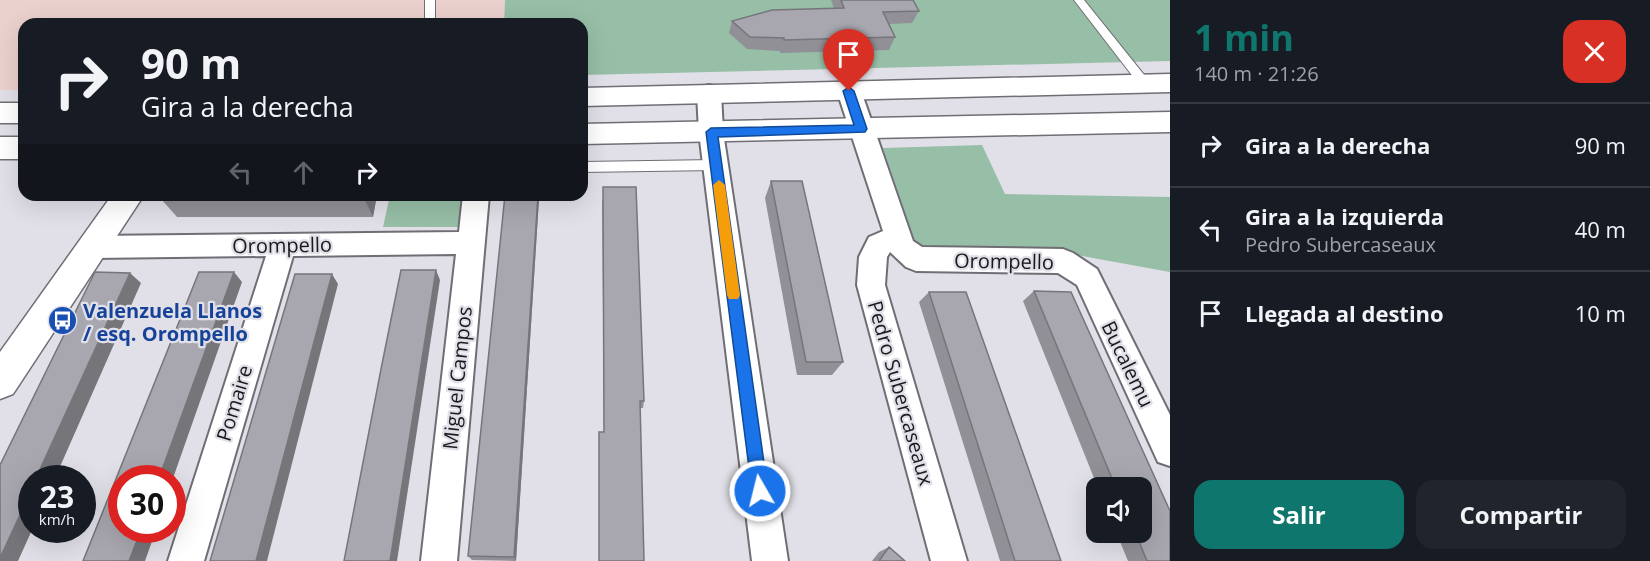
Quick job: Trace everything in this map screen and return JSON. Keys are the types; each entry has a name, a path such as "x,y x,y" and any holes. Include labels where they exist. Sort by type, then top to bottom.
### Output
{"main road":[{"path":"588,97 1157,83"},
{"path":"0,113 18,113"},
{"path":"588,134 1170,122"},
{"path":"0,148 18,148"},
{"path":"3,373 125,201"}],"street":[{"path":"849,91 861,129 907,248"},
{"path":"709,93 711,132 770,561"},
{"name":"Miguel Campos","path":"439,561 475,201"},
{"name":"Orompello","path":"93,247 471,243"},
{"name":"Pomaire","path":"186,561 283,245"},
{"name":"Pedro Subercaseaux","path":"907,248 879,245 873,257 871,285 949,561"},
{"name":"Orompello","path":"907,248 1064,261 1087,277"},
{"name":"Bucalemu","path":"1087,277 1170,450"}],"lane":[{"path":"430,0 430,18"},
{"path":"1079,0 1157,83"},
{"path":"588,167 716,165"}],"shaded area":[{"path":"0,0 505,0 504,18 18,18 18,90 0,90"}],"green space":[{"path":"505,0 1170,0 1170,61 588,75 588,18 504,18"},
{"path":"982,145 1005,194 1170,197 1170,272 1060,252 917,247 883,148"},
{"path":"389,201 463,201 460,227 383,227"}],"building":[{"path":"841,0 913,0 919,11 883,12 895,37 784,40 784,38 750,37 732,21 772,10 844,8"},
{"path":"771,181 802,181 843,362 806,362"},
{"path":"603,187 636,187 644,401 640,401 644,561 599,561 599,432 604,432"},
{"path":"504,201 538,201 514,557 468,556"},
{"path":"401,270 436,270 390,561 344,561 382,364"},
{"path":"95,272 130,273 42,465 18,465 18,519 0,558 0,465"},
{"path":"199,272 234,272 164,465 122,465"},
{"path":"295,274 332,274 256,561 210,561"},
{"path":"1034,291 1071,292 1170,511 1170,561 1147,561 1140,543 1152,543 1152,477 1111,477"},
{"path":"929,292 966,292 1061,561 1015,561"},
{"path":"108,499 108,543 136,543 129,561 83,561 90,543 96,543 96,529"},
{"path":"889,547 905,561 879,561"}],"slow traffic":[{"path":"719,185 734,295"}],"place":[{"name":"Valenzuela Llanos / esq. Orompello","path":"62,321"}],"route":[{"path":"760,491 711,132 861,129 849,91"}]}
